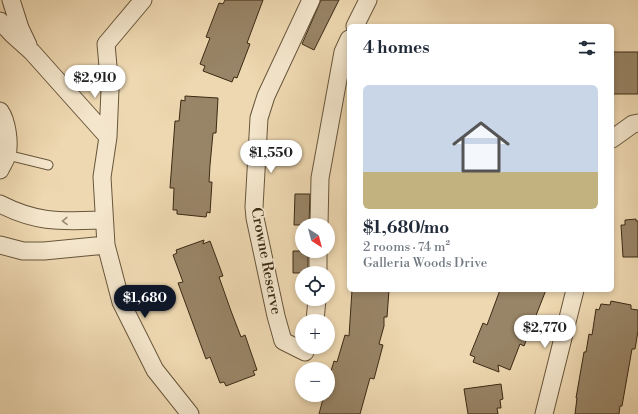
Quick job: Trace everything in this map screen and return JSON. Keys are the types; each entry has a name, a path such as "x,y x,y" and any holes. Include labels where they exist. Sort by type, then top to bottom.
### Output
{"street":[{"path":"11,0 20,28 32,52"},
{"path":"142,0 106,44 110,89 108,137 102,177 106,245 124,309 155,370 190,414"},
{"name":"Crowne Reserve","path":"295,346 284,341 276,316 254,207 259,118 266,96 310,0"},
{"path":"356,24 368,0"},
{"path":"0,21 12,35 32,52 108,137"},
{"path":"319,218 320,178 343,52 347,44"},
{"path":"0,111 4,117 7,132 2,159"},
{"path":"614,138 633,124 638,123"},
{"path":"0,204 17,213 36,219 54,221 104,220"},
{"path":"0,245 23,251 44,251 106,245"},
{"path":"544,414 574,292"}],"lane":[{"path":"2,159 48,165"}],"building":[{"path":"225,0 263,0 247,43 250,44 237,78 234,77 232,82 203,71 205,66 200,64 210,38 206,37 219,3 223,4"},
{"path":"321,0 339,0 314,50 302,44"},
{"path":"614,52 638,52 638,94 614,94"},
{"path":"185,96 218,98 216,133 213,133 210,165 209,182 212,182 210,213 207,212 206,217 177,214 177,210 173,210 174,188 170,188 175,121 179,121 181,100 185,101"},
{"path":"295,194 310,194 309,218 295,218 294,225"},
{"path":"636,219 636,221 638,221 638,257 623,257 621,225 625,225 625,220"},
{"path":"204,240 203,244 210,241 223,276 219,277 231,311 241,337 245,335 257,370 253,371 255,375 226,386 224,382 220,383 210,357 206,359 178,283 183,282 173,255 177,253 176,250"},
{"path":"293,251 295,251 295,258 308,258 308,266 295,266 295,273 293,273"},
{"path":"352,292 389,292 387,317 384,317 384,326 379,344 383,345 374,379 370,378 360,414 319,414 322,402 335,402 335,362 334,362 334,361 337,362 345,335 349,336"},
{"path":"499,292 545,292 524,346 520,344 510,370 498,365 499,372 473,362 475,357 470,355 483,323 487,325"},
{"path":"611,301 631,305 631,309 638,310 638,331 635,349 632,349 622,406 620,406 619,414 575,414 576,398 584,352 586,352 589,334 592,335 596,309 599,310 601,304 610,305"},
{"path":"501,384 503,399 500,400 501,408 497,408 498,414 468,414 464,389"}]}
